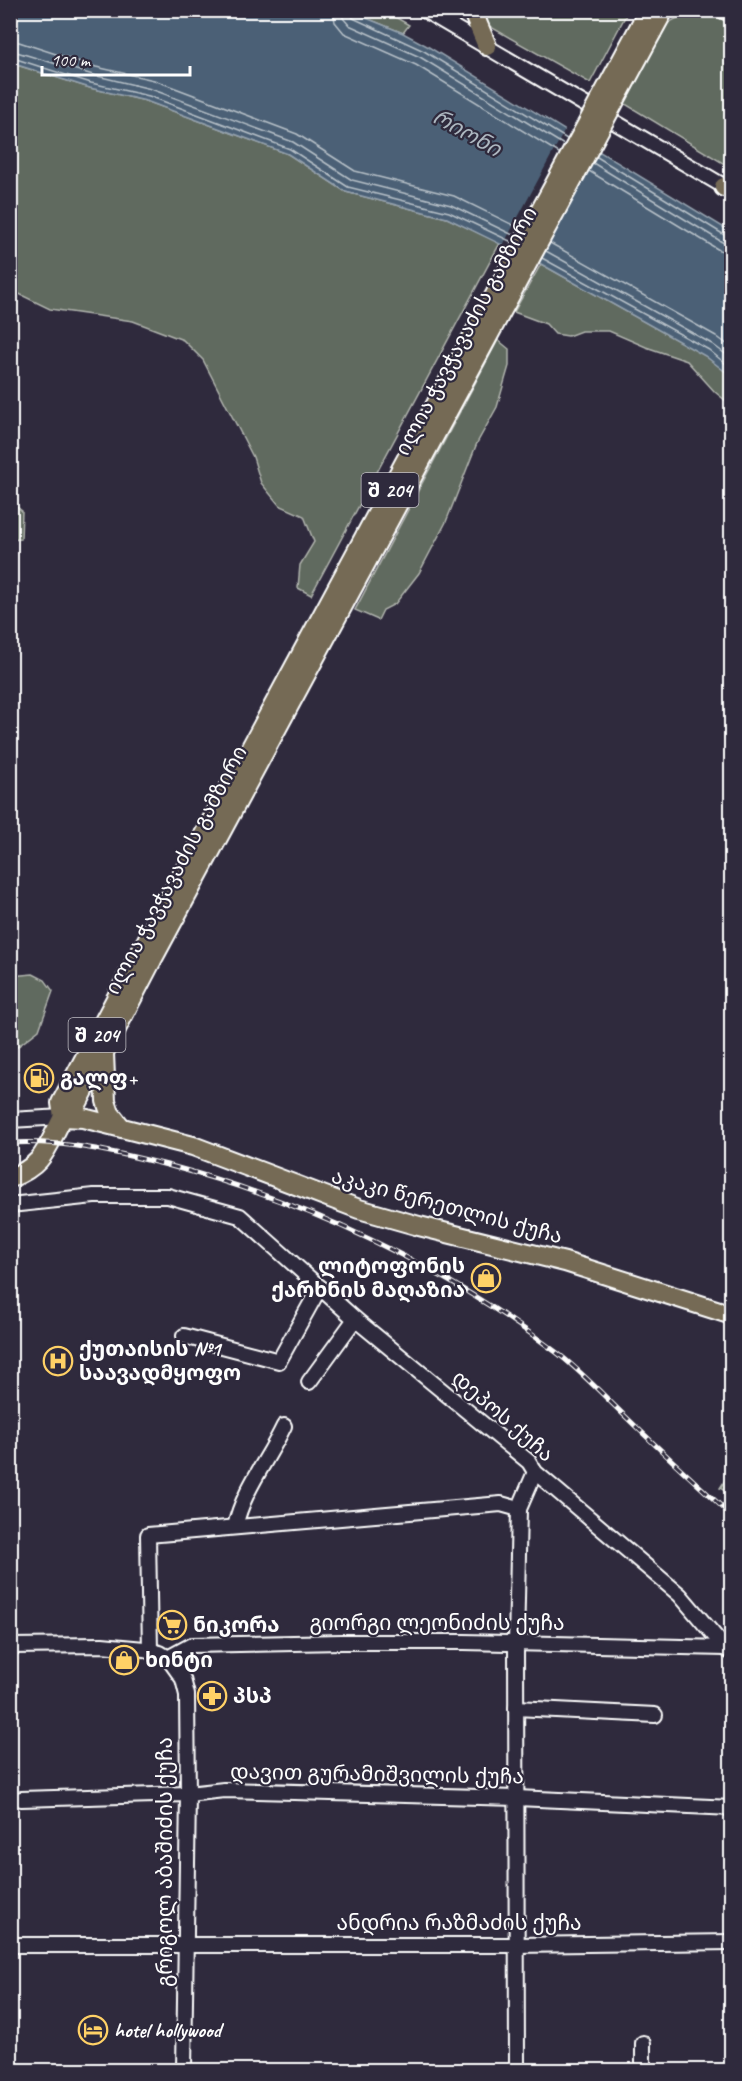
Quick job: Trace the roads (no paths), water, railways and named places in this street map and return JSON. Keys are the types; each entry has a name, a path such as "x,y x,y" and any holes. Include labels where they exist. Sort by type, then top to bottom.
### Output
{"main road":[{"path":"472,10 487,46"},
{"path":"650,19 675,10"},
{"path":"726,10 732,12"},
{"name":"ილია ჭავჭავაძის გამზირი","path":"146,957 104,1053 72,1114 63,1117 61,1103 146,957 650,19"},
{"path":"104,1053 106,1101 110,1113 122,1128"},
{"name":"აკაკი წერეთლის ქუჩა","path":"63,1117 83,1118 193,1146 359,1209 565,1262 732,1315"},
{"name":"შ 204","path":"10,1178 27,1171 40,1160 63,1117"}],"street":[{"path":"424,10 729,188"},
{"name":"აკაკი წერეთლის ქუჩა","path":"10,1120 63,1117"},
{"name":"დეპოს ქუჩა","path":"10,1205 94,1196 168,1196 240,1216 355,1319 529,1462 535,1472 680,1595 728,1650"},
{"path":"184,1336 279,1361 320,1287"},
{"path":"309,1382 355,1319"},
{"path":"235,1527 238,1510 284,1426"},
{"path":"517,2070 516,1644 519,1509 535,1472"},
{"path":"150,1651 148,1535 501,1504 519,1509"},
{"name":"გიორგი ლეონიძის ქუჩა","path":"168,1658 192,1645 341,1642 464,1642 728,1650"},
{"path":"10,1646 102,1645 150,1651 168,1658"},
{"name":"გრიგოლ აბაშიძის ქუჩა","path":"168,1658 183,1679 187,1695 184,2070"},
{"path":"516,1708 655,1715"},
{"name":"დავით გურამიშვილის ქუჩა","path":"21,1799 188,1794 224,1790 517,1798 732,1808"},
{"name":"ანდრია რაზმაძის ქუჩა","path":"10,1945 516,1945 732,1942"},
{"path":"642,2043 643,2070"}],"water":[{"name":"რიონი","path":"11,11 349,11 403,33 731,232 731,376 705,356 541,264 447,218 346,192 288,154 146,101 90,88 11,63"}],"railway":[{"path":"10,1143 50,1143 89,1148 148,1160 219,1180 321,1217 419,1264 466,1291 565,1359 732,1516"}],"place":[{"name":"გალფ+","path":"39,1078"},
{"name":"ლიტოფონის ქარხნის მაღაზია","path":"486,1278"},
{"name":"ქუთაისის №1 საავადმყოფო","path":"58,1361"},
{"name":"ნიკორა","path":"172,1625"},
{"name":"ხინტი","path":"124,1660"},
{"name":"პსპ","path":"212,1696"},
{"name":"hotel hollywood","path":"93,2030"}]}
